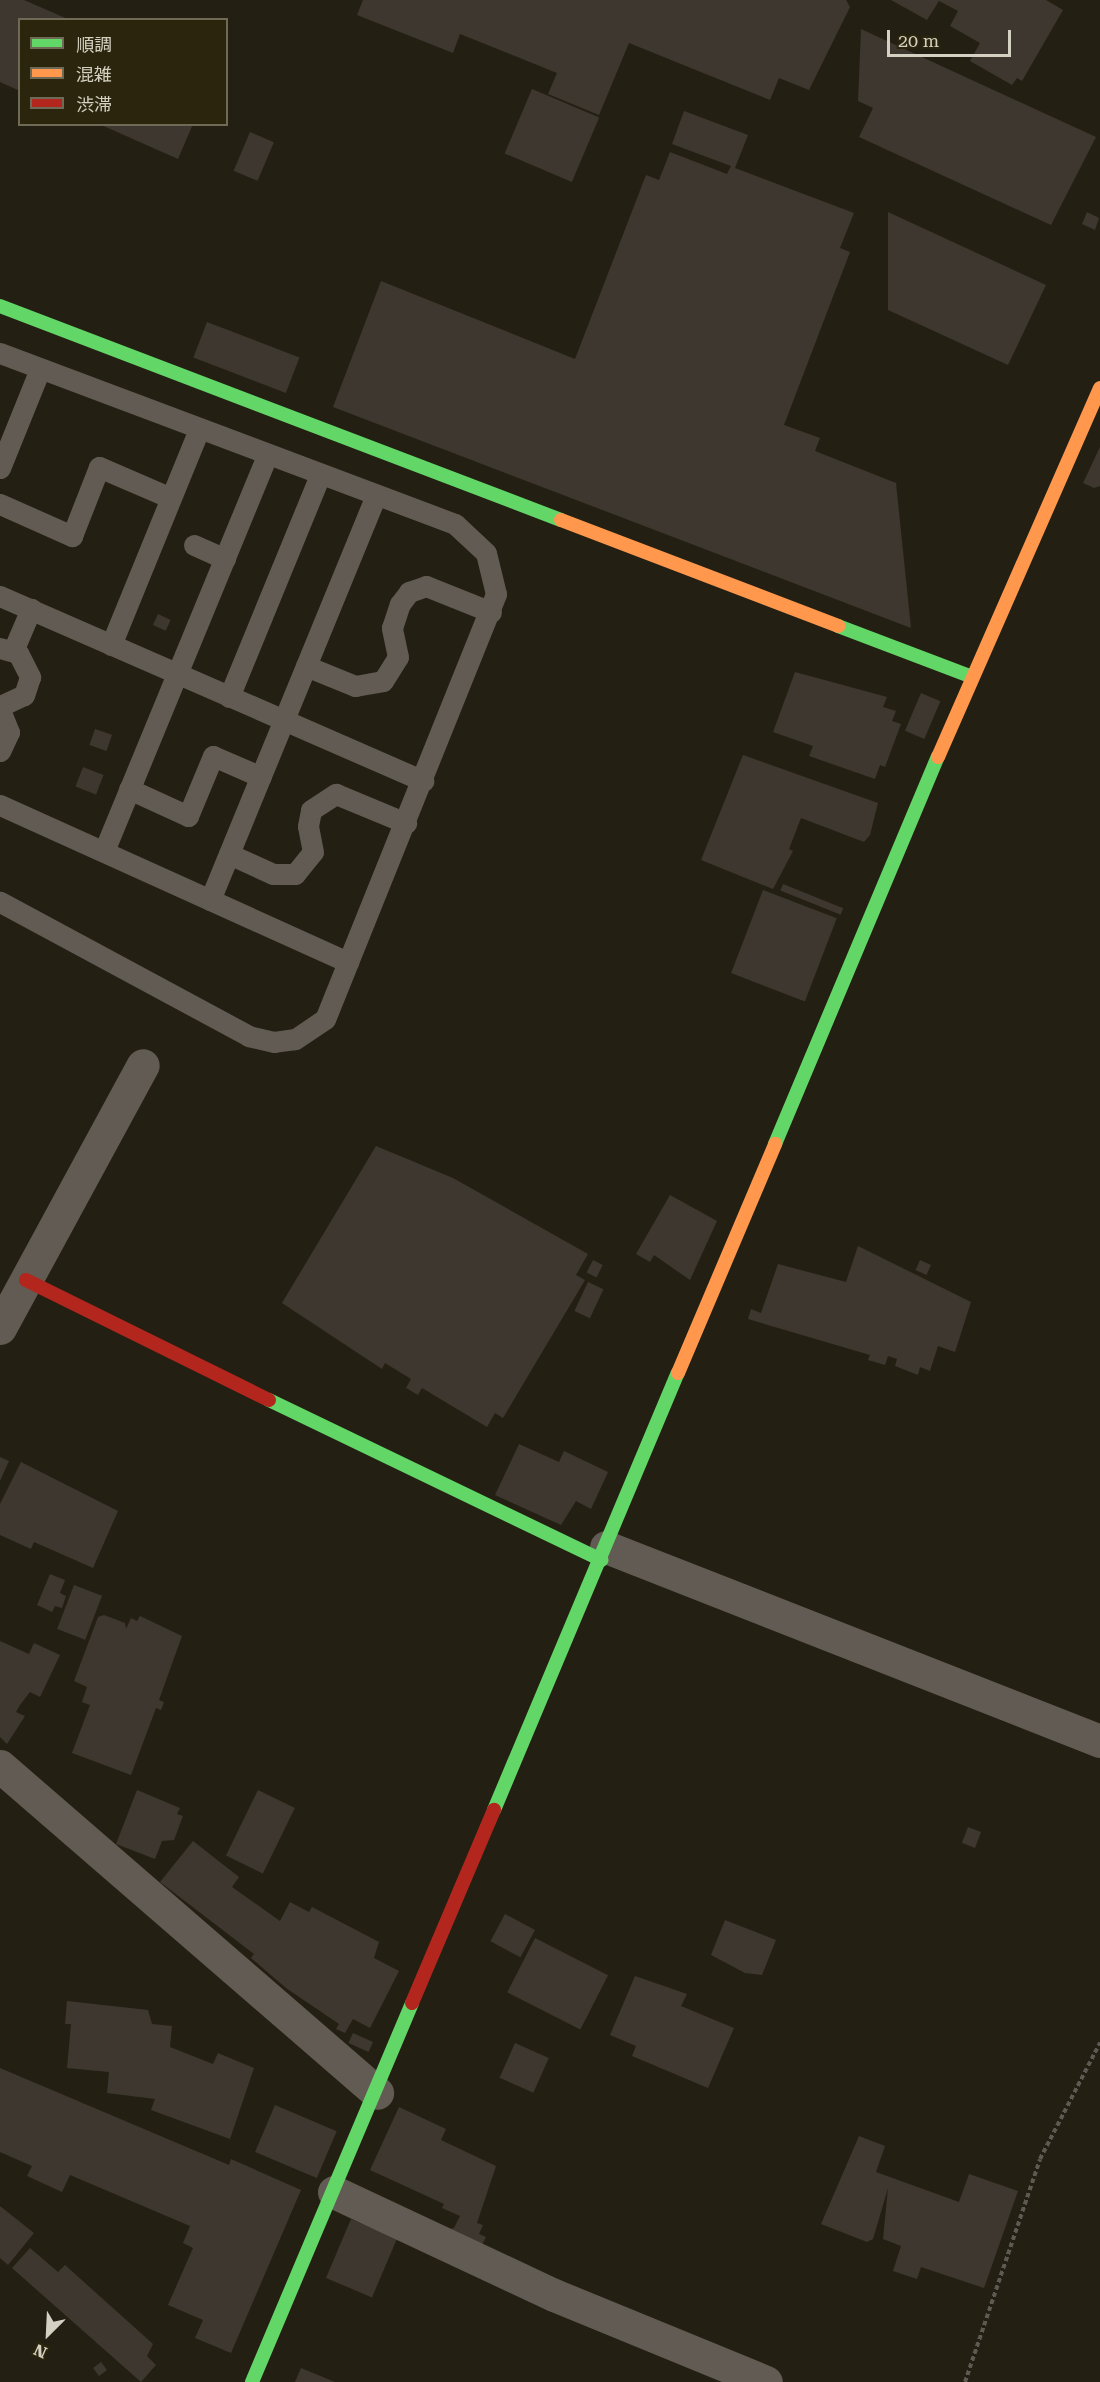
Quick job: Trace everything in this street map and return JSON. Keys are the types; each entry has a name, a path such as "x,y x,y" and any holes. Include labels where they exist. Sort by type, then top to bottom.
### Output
{"street":[{"path":"0,306 972,677"},
{"path":"252,2382 377,2092 972,677 1100,388"},
{"path":"0,1328 143,1065"},
{"path":"26,1280 577,1553 604,1554 1100,1741"},
{"path":"0,1766 377,2092"},
{"path":"334,2192 554,2295 766,2382"}],"lane":[{"path":"0,353 376,495 472,536 494,573 491,612 325,1019 295,1039 274,1042 249,1036 0,902"},
{"path":"0,468 8,426 40,369"},
{"path":"111,645 199,429"},
{"path":"104,851 267,455"},
{"path":"0,504 72,536 99,467 171,498"},
{"path":"229,697 320,475"},
{"path":"210,900 376,495"},
{"path":"194,545 225,559"},
{"path":"306,666 355,686 382,681 398,657 393,628 400,604 409,592 426,586 491,612"},
{"path":"0,596 423,781"},
{"path":"0,751 9,732 0,708 17,701 29,687 29,668 6,650 31,609"},
{"path":"129,789 188,816 213,756 261,777"},
{"path":"229,854 273,874 295,874 313,852 308,826 311,810 336,794 406,823"},
{"path":"0,805 348,963"}],"path":[{"path":"964,2382 1040,2159 1100,2043"}],"building":[{"path":"0,0 24,0 65,18 18,18 18,90 0,82"},
{"path":"363,0 846,0 850,7 809,90 779,78 770,100 629,43 599,115 548,94 557,73 460,34 453,53 357,15"},
{"path":"891,0 1046,0 1063,10 1022,81 1017,78 1012,85 970,61 980,43 950,26 958,11 939,1 927,20"},
{"path":"861,29 1096,137 1051,225 859,137 873,108 858,101"},
{"path":"532,89 599,118 572,182 505,153"},
{"path":"684,111 748,135 735,168 854,213 840,248 850,252 784,425 820,438 815,451 896,483 911,628 333,407 381,281 575,359 646,175 659,180 670,152 727,174 731,166 672,144"},
{"path":"104,126 192,126 178,159"},
{"path":"250,132 274,142 258,181 234,171"},
{"path":"888,212 1046,285 1008,365 888,310"},
{"path":"1087,212 1099,218 1095,230 1082,224"},
{"path":"207,322 299,357 286,393 193,357"},
{"path":"1100,447 1100,486 1094,488 1083,483"},
{"path":"158,614 171,620 166,631 153,625"},
{"path":"795,672 887,697 883,707 896,711 892,721 901,724 885,767 880,765 875,779 809,756 813,746 773,732"},
{"path":"921,693 940,701 924,739 905,731"},
{"path":"95,729 112,735 106,751 89,745"},
{"path":"743,755 878,803 870,835 864,842 801,818 789,849 793,851 773,889 701,860"},
{"path":"83,767 104,775 96,794 75,787"},
{"path":"783,884 843,908 841,915 780,890"},
{"path":"763,890 837,918 805,1001 731,973"},
{"path":"376,1146 453,1178 588,1254 576,1275 585,1280 503,1418 495,1413 487,1427 422,1388 418,1395 406,1388 411,1379 385,1363 382,1369 282,1303"},
{"path":"670,1195 717,1221 690,1280 654,1255 650,1262 636,1254"},
{"path":"858,1246 971,1302 955,1352 938,1346 930,1371 920,1367 918,1375 895,1366 897,1359 888,1356 885,1365 868,1360 870,1355 748,1319 751,1309 761,1313 778,1264 846,1282"},
{"path":"593,1260 603,1265 596,1277 587,1272"},
{"path":"920,1260 931,1265 926,1275 916,1270"},
{"path":"588,1282 603,1289 590,1318 574,1311"},
{"path":"519,1444 559,1462 564,1451 608,1472 591,1509 576,1501 561,1525 495,1495"},
{"path":"0,1457 9,1461 0,1481"},
{"path":"21,1462 118,1511 93,1568 34,1542 31,1549 0,1535 0,1504"},
{"path":"50,1574 65,1580 60,1593 66,1596 62,1608 55,1606 52,1612 37,1605"},
{"path":"74,1585 102,1596 85,1640 57,1629"},
{"path":"104,1615 125,1623 126,1629 131,1618 137,1621 140,1616 182,1636 159,1700 164,1702 161,1710 156,1708 131,1775 72,1753 90,1705 82,1702 87,1687 74,1681 98,1617"},
{"path":"0,1641 29,1654 34,1643 60,1655 40,1697 30,1692 20,1705 16,1712 25,1716 7,1744 0,1737"},
{"path":"137,1790 180,1808 177,1814 183,1816 174,1840 162,1841 155,1859 116,1844"},
{"path":"258,1790 295,1808 263,1874 226,1856"},
{"path":"968,1827 981,1832 975,1848 962,1843"},
{"path":"193,1841 239,1877 232,1887 280,1921 290,1902 309,1912 312,1907 379,1942 374,1958 399,1971 370,2028 353,2019 345,2033 336,2029 339,2024 286,1988 251,1958 254,1954 160,1882"},
{"path":"505,1914 535,1930 520,1957 490,1941"},
{"path":"725,1920 776,1940 762,1975 745,1973 711,1955"},
{"path":"535,1938 608,1975 580,2030 507,1992"},
{"path":"635,1976 687,1994 681,2006 734,2028 708,2088 632,2056 636,2046 610,2035"},
{"path":"67,2001 148,2010 152,2024 172,2026 170,2047 213,2064 218,2053 254,2068 230,2139 151,2110 155,2099 107,2093 109,2072 67,2068 71,2024 65,2024"},
{"path":"353,2033 373,2042 369,2052 349,2043"},
{"path":"515,2043 549,2058 533,2093 500,2078"},
{"path":"0,2068 229,2165 231,2159 301,2190 231,2353 195,2338 203,2320 168,2305 193,2248 183,2243 190,2226 70,2175 62,2192 27,2176 32,2166 0,2152"},
{"path":"275,2105 337,2131 317,2178 255,2152"},
{"path":"399,2107 446,2129 441,2140 496,2166 477,2223 483,2225 479,2234 486,2237 482,2245 446,2230 454,2228 460,2216 442,2208 444,2204 370,2170"},
{"path":"859,2136 885,2146 876,2172 959,2202 969,2174 1018,2191 984,2288 921,2267 917,2279 893,2271 901,2246 883,2239 888,2188 873,2239 867,2242 821,2224"},
{"path":"0,2206 34,2233 8,2265 0,2258"},
{"path":"351,2219 397,2239 372,2297 326,2278"},
{"path":"30,2248 58,2272 65,2265 153,2344 147,2356 156,2365 141,2382 12,2268"},
{"path":"101,2362 107,2370 99,2376 93,2368"},
{"path":"301,2368 335,2382 295,2382"}],"traffic: fast":[{"path":"0,306 561,520"},
{"path":"838,626 972,677"},
{"path":"775,1144 938,757"},
{"path":"494,1810 678,1373"},
{"path":"269,1400 601,1560"},
{"path":"252,2382 412,2003"}],"traffic: slow":[{"path":"938,757 1100,388"},
{"path":"561,520 838,626"},
{"path":"678,1373 775,1144"}],"traffic: jam":[{"path":"26,1280 269,1400"},
{"path":"412,2003 494,1810"}]}
